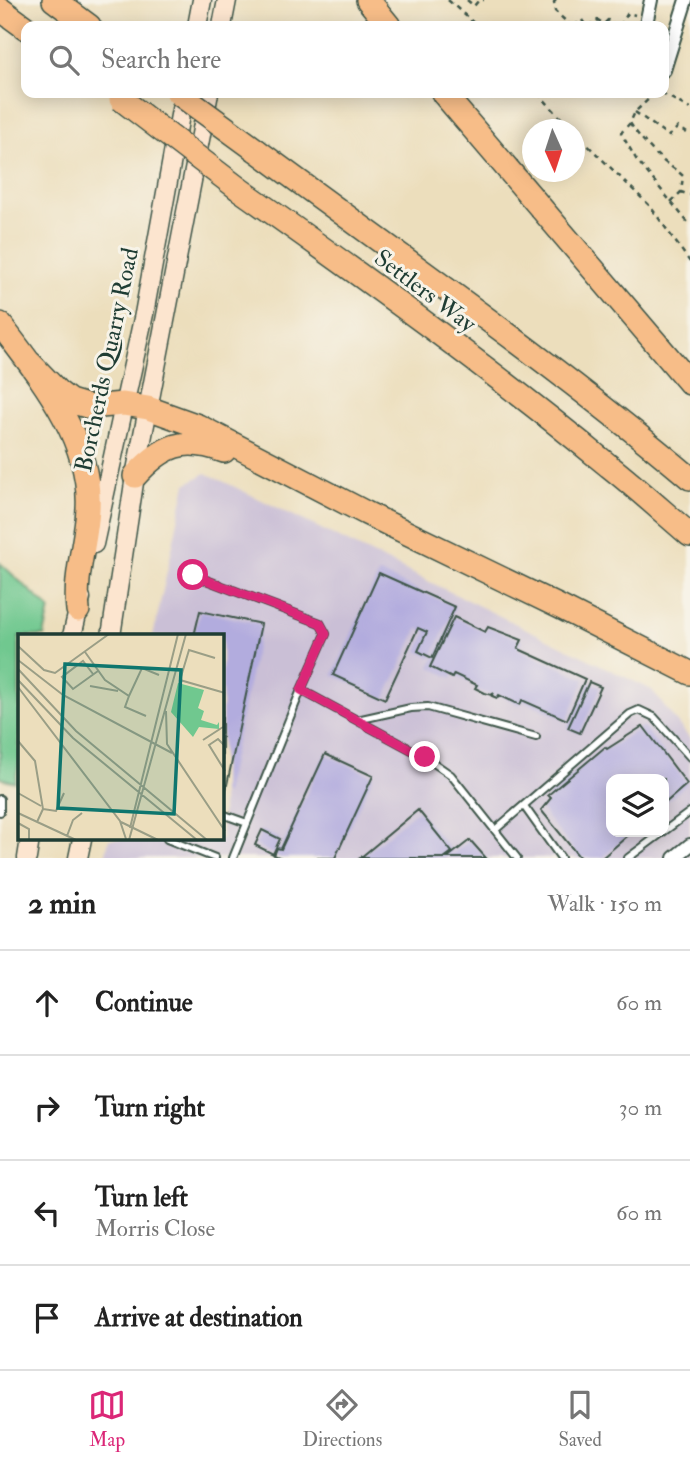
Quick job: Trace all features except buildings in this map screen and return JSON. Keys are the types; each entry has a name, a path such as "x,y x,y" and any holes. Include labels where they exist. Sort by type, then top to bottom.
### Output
{"highway":[{"path":"54,0 82,21"},
{"path":"368,0 385,21"},
{"path":"0,9 21,24"},
{"name":"Settlers Way","path":"120,98 239,189 356,271 609,466 690,535"},
{"name":"Settlers Way","path":"185,98 500,327 622,421 690,478"},
{"path":"447,98 690,383"},
{"path":"0,324 30,363 63,416 85,473 88,507 77,582 78,610"},
{"path":"30,363 57,391 71,401 90,407 123,404 148,408 198,426 290,475 690,673"},
{"path":"135,476 151,458 171,447 187,443 218,449 290,475"}],"main road":[{"path":"198,21 202,0"},
{"path":"223,21 227,0"},
{"name":"Borcherds Quarry Road","path":"72,634 144,314 183,98"},
{"name":"Borcherds Quarry Road","path":"111,634 135,476 208,98"}],"street":[{"path":"648,19 652,0"},
{"path":"669,53 686,0"},
{"path":"674,858 690,845"}],"lane":[{"path":"193,575 320,623 326,634 233,858"},
{"path":"301,690 425,757 451,775 517,858"},
{"path":"356,720 428,707 536,737"},
{"path":"495,830 630,714 639,710 654,717 690,757"},
{"path":"0,799 0,812"},
{"path":"524,806 561,858"},
{"path":"628,858 690,813"},
{"path":"224,815 247,823"},
{"path":"172,841 215,858"}],"path":[{"path":"448,0 471,21"},
{"path":"467,0 474,6 482,0"},
{"path":"556,0 555,11 567,21"},
{"path":"669,97 690,109"},
{"path":"543,98 562,119"},
{"path":"648,98 621,133 628,149 690,225"},
{"path":"635,112 669,136 678,127 690,135"},
{"path":"630,123 637,135 660,159 683,176 681,192 671,202"},
{"path":"585,143 650,206 690,262"},
{"path":"681,192 690,195"}],"shaded area":[{"path":"206,473 652,690 690,739 690,858 105,858 109,841 224,841 224,634 153,634 186,484"}],"green space":[{"path":"0,563 50,609 44,634 18,634 18,767 15,782 0,778"}],"route":[{"path":"193,575 320,623 326,634 301,690 425,757"}]}
